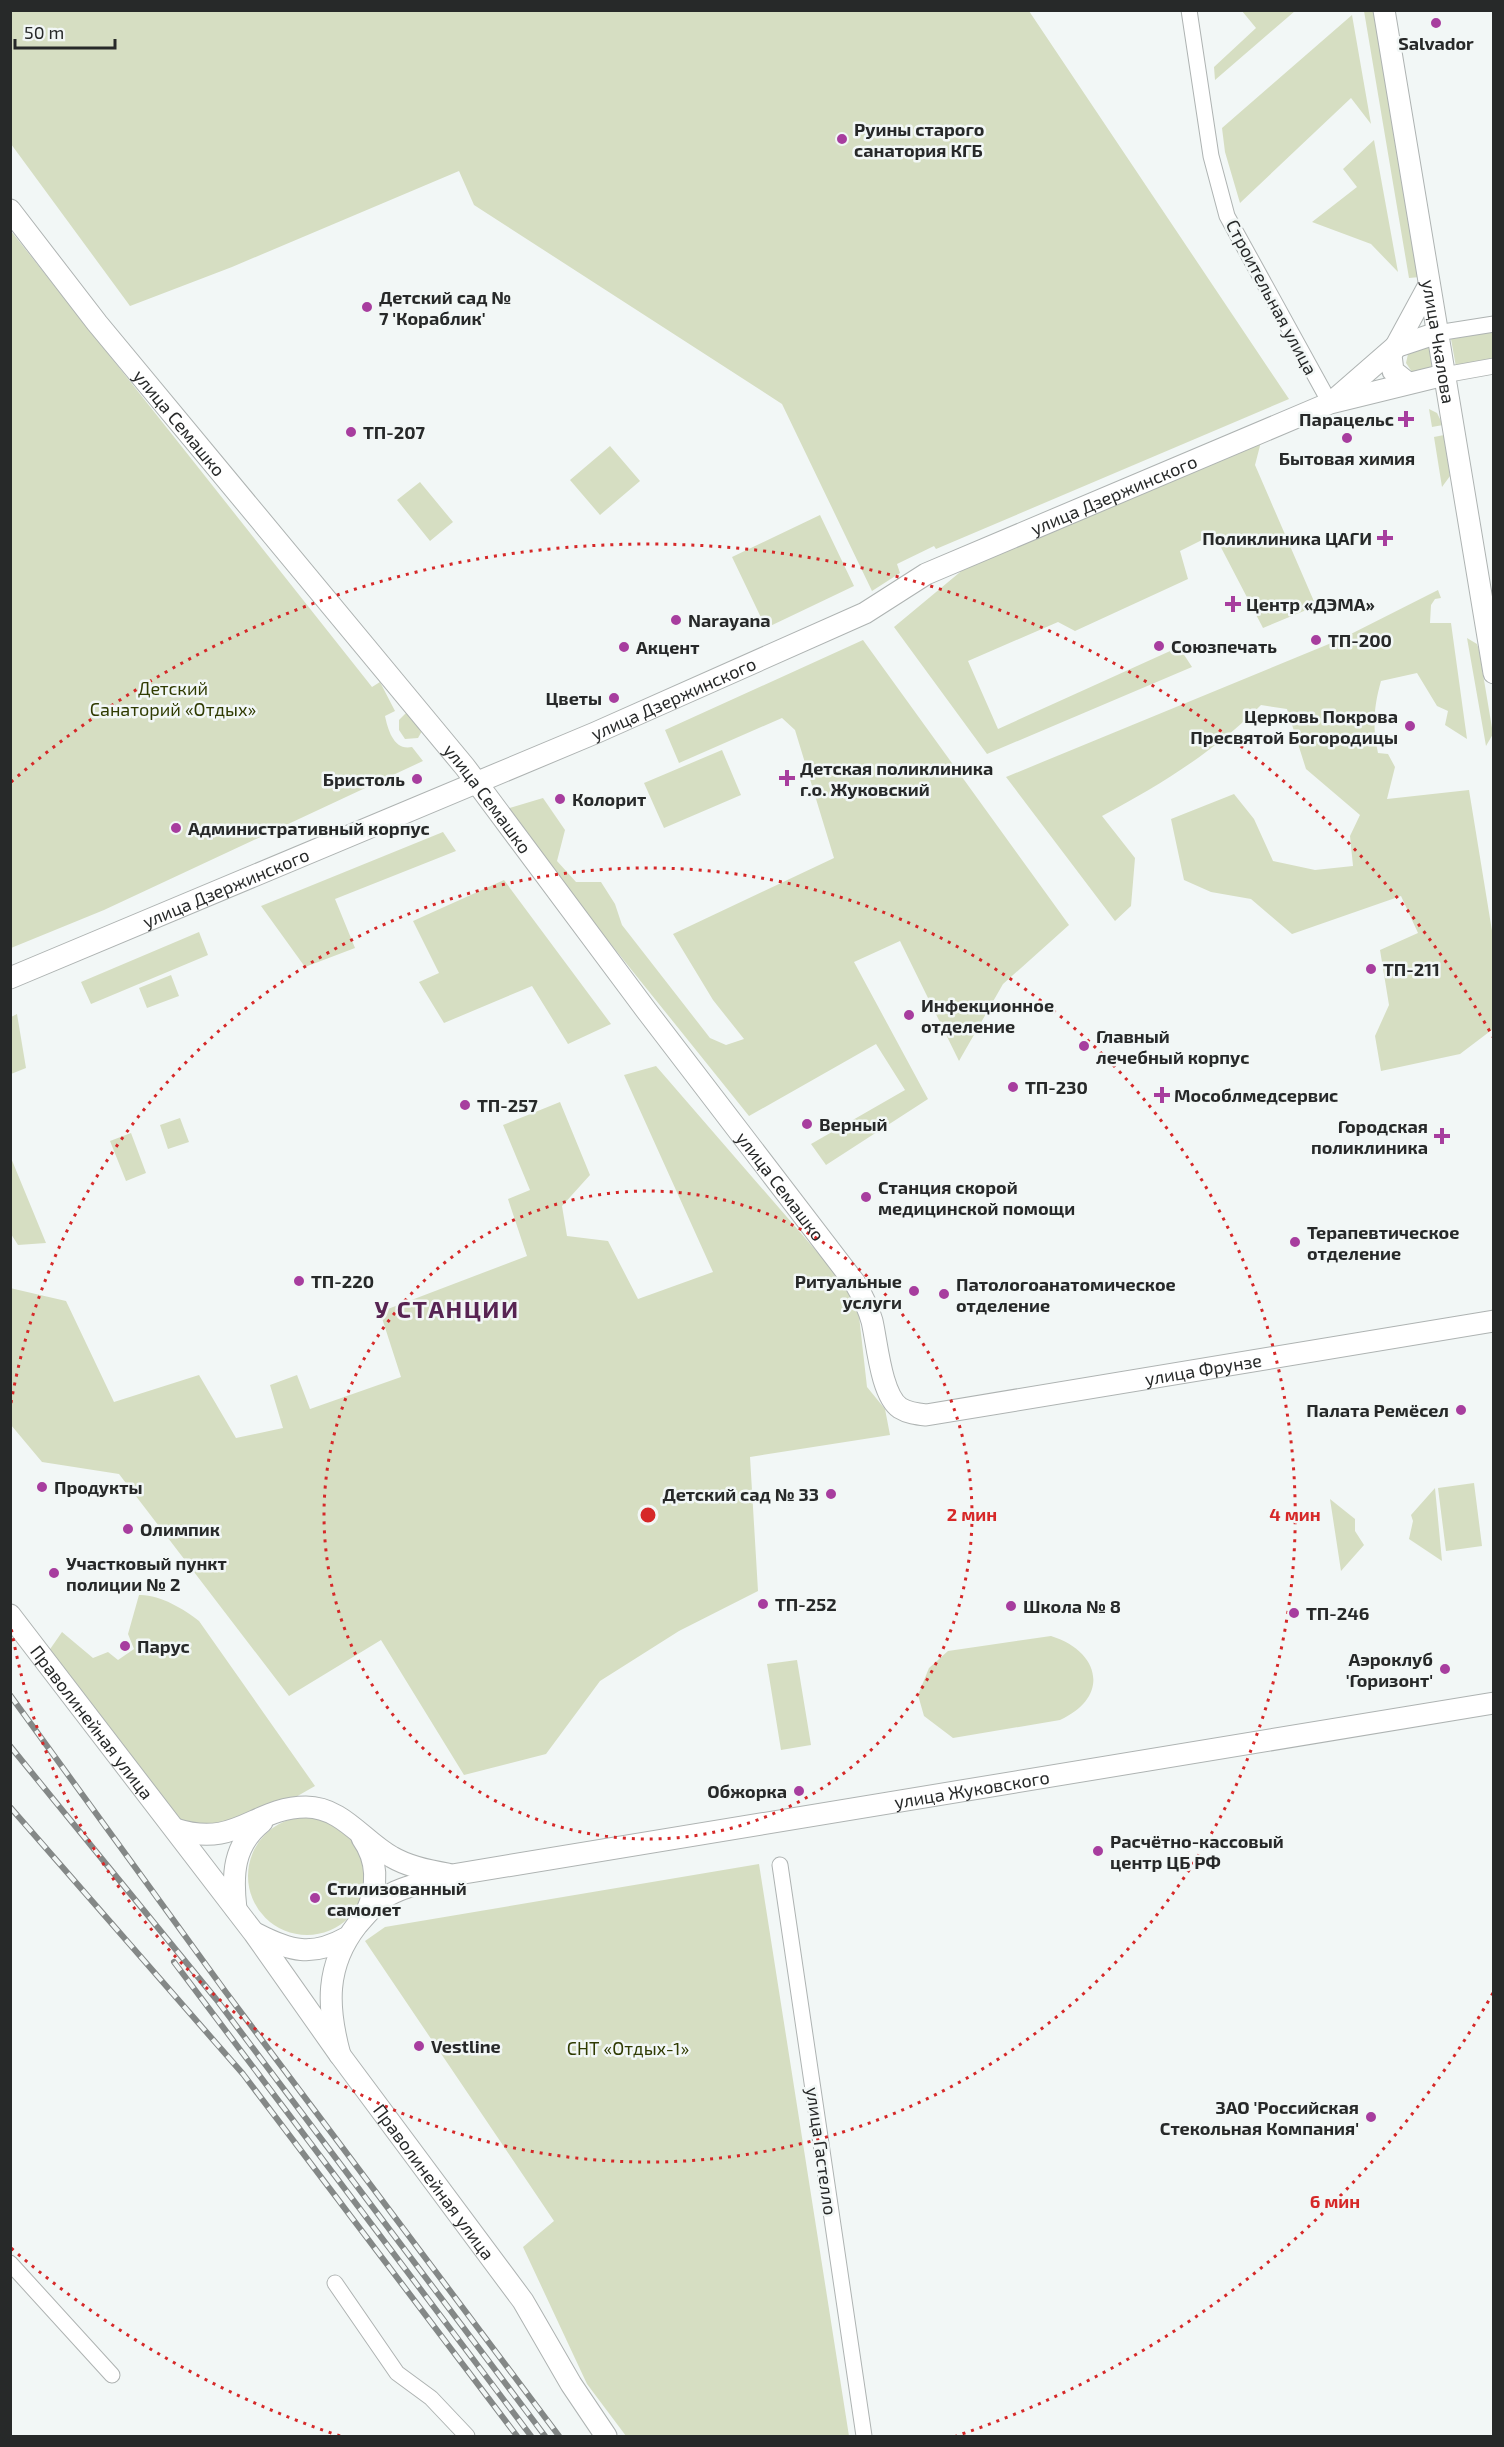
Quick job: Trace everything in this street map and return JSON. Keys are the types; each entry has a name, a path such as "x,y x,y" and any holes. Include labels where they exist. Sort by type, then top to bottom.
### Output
{"main road":[{"name":"улица Чкалова","path":"1384,10 1494,673"},
{"name":"улица Семашко","path":"10,210 97,323 477,784 855,1283 866,1302 880,1364 891,1397 899,1407 914,1414"},
{"name":"улица Дзержинского","path":"1330,403 1395,346 1429,285"},
{"name":"улица Дзержинского","path":"1395,346 1437,333"},
{"path":"1395,346 1391,360 1393,371 1408,383"},
{"name":"улица Дзержинского","path":"10,978 477,784 865,613 926,574 1330,403 1444,375"},
{"name":"улица Фрунзе","path":"914,1414 926,1415 1494,1321"},
{"name":"Праволинейная улица","path":"10,1615 236,1910"},
{"name":"улица Жуковского","path":"452,1875 1494,1703"},
{"path":"175,1829 191,1834 218,1835 288,1809 308,1807 329,1811 393,1858 429,1871 452,1875"},
{"path":"270,1816 251,1831 241,1846 234,1865 236,1910 254,1933 282,1947 309,1951 332,1946 346,1938 366,1915 395,1892 452,1875"},
{"path":"357,1830 370,1850 376,1877 373,1898 366,1915"},
{"name":"Праволинейная улица","path":"254,1933 340,2055 523,2301 571,2384 606,2436"},
{"path":"340,2055 333,2029 332,1975 346,1938"}],"street":[{"name":"Строительная улица","path":"1189,10 1211,156 1227,216 1330,403"},
{"path":"1437,333 1494,324"},
{"path":"1444,375 1494,366"},
{"name":"улица Гастелло","path":"780,1865 864,2436"},
{"path":"10,2263 112,2375"},
{"path":"335,2283 397,2373 431,2398 467,2436"}],"green space":[{"path":"10,11 1029,11 1289,399 936,549 934,546 897,564 900,573 872,591 782,404 474,205 459,171 232,267 130,306 11,144"},
{"path":"1242,11 1295,11 1215,80 1214,67 1256,28"},
{"path":"1364,11 1375,11 1420,277 1409,278"},
{"path":"1352,15 1371,124 1351,98 1240,203 1225,152 1222,128"},
{"path":"1374,140 1398,272 1371,244 1312,222 1357,187 1343,169"},
{"name":"Детский Санаторий «Отдых»","path":"11,231 372,687 380,682 395,711 385,716 393,738 401,746 412,747 423,761 104,910 11,948"},
{"path":"1493,332 1493,361 1456,367 1451,339"},
{"path":"1425,346 1430,348 1435,368 1414,375 1406,363 1408,354"},
{"path":"1429,409 1437,413 1443,425 1432,427"},
{"path":"1444,435 1450,476 1442,487 1434,437"},
{"path":"1262,438 1255,465 1316,606 1263,628 1214,534 1180,551 1188,579 1075,631 1058,622 968,661 998,729 1179,647 1192,667 987,754 894,627 965,568"},
{"path":"610,446 640,481 600,515 570,480"},
{"path":"420,482 453,522 430,541 397,500"},
{"path":"820,515 854,586 766,628 732,557"},
{"path":"1438,590 1441,598 1435,599 1431,605 1430,623 1451,623 1467,739 1445,725 1448,711 1437,706 1417,673 1381,681 1375,708 1375,734 1378,753 1388,754 1395,767 1387,799 1469,790 1493,937 1493,1029 1460,1054 1381,1071 1375,1036 1389,1005 1380,950 1418,933 1401,896 1292,934 1251,899 1211,892 1184,880 1171,819 1234,794 1254,819 1273,861 1315,870 1353,866 1350,836 1360,815 1306,769 1287,709 1261,705 1205,753 1145,792 1102,816 1135,858 1131,906 1115,921 1006,777 1341,639"},
{"path":"1467,638 1477,644 1479,650 1493,734 1486,746"},
{"path":"863,640 1069,925 1003,984 959,1061 900,941 854,962 928,1099 826,1165 811,1144 905,1090 876,1044 749,1116 503,810 543,798 565,830 557,861 576,882 601,882 615,904 622,925 710,1038 726,1045 744,1039 713,1000 673,934 834,858 795,730 782,718 679,763 665,730"},
{"path":"407,712 422,731 418,738 405,739 399,730 399,720"},
{"path":"722,750 741,795 664,828 644,783"},
{"path":"443,832 456,851 335,899 355,948 305,967 261,906"},
{"path":"504,880 611,1024 568,1044 532,986 444,1023 419,982 439,973 413,921"},
{"path":"199,932 208,955 91,1004 81,982"},
{"path":"171,975 179,996 147,1008 139,988"},
{"path":"17,1014 26,1068 11,1074 11,1017"},
{"path":"656,1066 857,1298 867,1387 885,1409 890,1435 750,1457 758,1591 679,1631 600,1681 546,1754 464,1775 381,1640 289,1696 119,1474 42,1462 11,1425 10,1288 66,1301 114,1402 199,1375 236,1438 283,1428 270,1385 297,1375 310,1409 401,1377 380,1312 527,1256 508,1199 530,1190 503,1125 560,1102 590,1175 562,1206 567,1236 608,1241 638,1299 713,1272 624,1075"},
{"path":"180,1118 189,1142 168,1149 160,1125"},
{"path":"131,1133 146,1173 126,1181 110,1141"},
{"path":"11,1158 46,1243 18,1245 11,1234"},
{"path":"1474,1483 1482,1546 1446,1551 1438,1488"},
{"path":"1435,1488 1442,1561 1409,1539 1413,1521 1411,1515"},
{"path":"1330,1499 1355,1519 1355,1531 1364,1545 1341,1571"},
{"path":"139,1595 163,1600 179,1607 199,1621 315,1786 294,1798 228,1821 205,1826 177,1824 46,1655 62,1632 93,1658 108,1652 118,1660 134,1649 128,1634"},
{"path":"1051,1636 1068,1643 1089,1663 1093,1675 1092,1687 1087,1699 1076,1710 1060,1720 953,1738 924,1716 918,1695 929,1668 948,1651"},
{"path":"797,1660 811,1745 781,1750 767,1664"},
{"path":"307,1817 329,1822 349,1834 361,1854 366,1876 361,1898 349,1918 329,1930 307,1935 285,1930 265,1918 253,1898 248,1876 253,1854 265,1834 285,1822"},
{"name":"СНТ «Отдых-1»","path":"759,1864 849,2436 626,2436 587,2384 523,2247 554,2221 365,1941 385,1927"}],"railway":[{"path":"10,1695 225,1991 559,2436"},
{"path":"10,1746 216,1999 545,2436"},
{"path":"10,1807 243,2074 517,2436"},
{"path":"174,1962 531,2436"}],"place":[{"name":"Salvador","path":"1436,23"},
{"name":"Руины старого санатория КГБ","path":"842,139"},
{"name":"Детский сад № 7 'Кораблик'","path":"367,307"},
{"name":"Парацельс","path":"1406,419"},
{"name":"ТП-207","path":"351,432"},
{"name":"Бытовая химия","path":"1347,438"},
{"name":"Поликлиника ЦАГИ","path":"1385,538"},
{"name":"Центр «ДЭМА»","path":"1233,604"},
{"name":"Narayana","path":"676,620"},
{"name":"ТП-200","path":"1316,640"},
{"name":"Союзпечать","path":"1159,646"},
{"name":"Акцент","path":"624,647"},
{"name":"Цветы","path":"614,698"},
{"name":"Церковь Покрова Пресвятой Богородицы","path":"1410,726"},
{"name":"Детская поликлиника г.о. Жуковский","path":"787,778"},
{"name":"Бристоль","path":"417,779"},
{"name":"Колорит","path":"560,799"},
{"name":"Административный корпус","path":"176,828"},
{"name":"ТП-211","path":"1371,969"},
{"name":"Инфекционное отделение","path":"909,1015"},
{"name":"Главный лечебный корпус","path":"1084,1046"},
{"name":"ТП-230","path":"1013,1087"},
{"name":"Мособлмедсервис","path":"1162,1095"},
{"name":"ТП-257","path":"465,1105"},
{"name":"Верный","path":"807,1124"},
{"name":"Городская поликлиника","path":"1442,1136"},
{"name":"Станция скорой медицинской помощи","path":"866,1197"},
{"name":"Терапевтическое отделение","path":"1295,1242"},
{"name":"ТП-220","path":"299,1281"},
{"name":"Ритуальные услуги","path":"914,1291"},
{"name":"Патологоанатомическое отделение","path":"944,1294"},
{"name":"Палата Ремёсел","path":"1461,1410"},
{"name":"Продукты","path":"42,1487"},
{"name":"Детский сад № 33","path":"831,1494"},
{"name":"Олимпик","path":"128,1529"},
{"name":"Участковый пункт полиции № 2","path":"54,1573"},
{"name":"ТП-252","path":"763,1604"},
{"name":"Школа № 8","path":"1011,1606"},
{"name":"ТП-246","path":"1294,1613"},
{"name":"Парус","path":"125,1646"},
{"name":"Аэроклуб 'Горизонт'","path":"1445,1669"},
{"name":"Обжорка","path":"799,1791"},
{"name":"Расчётно-кассовый центр ЦБ РФ","path":"1098,1851"},
{"name":"Стилизованный самолет","path":"315,1898"},
{"name":"Vestline","path":"419,2046"},
{"name":"ЗАО 'Российская Стекольная Компания'","path":"1371,2117"}],"district":[{"name":"У СТАНЦИИ","path":"447,1308"}]}
